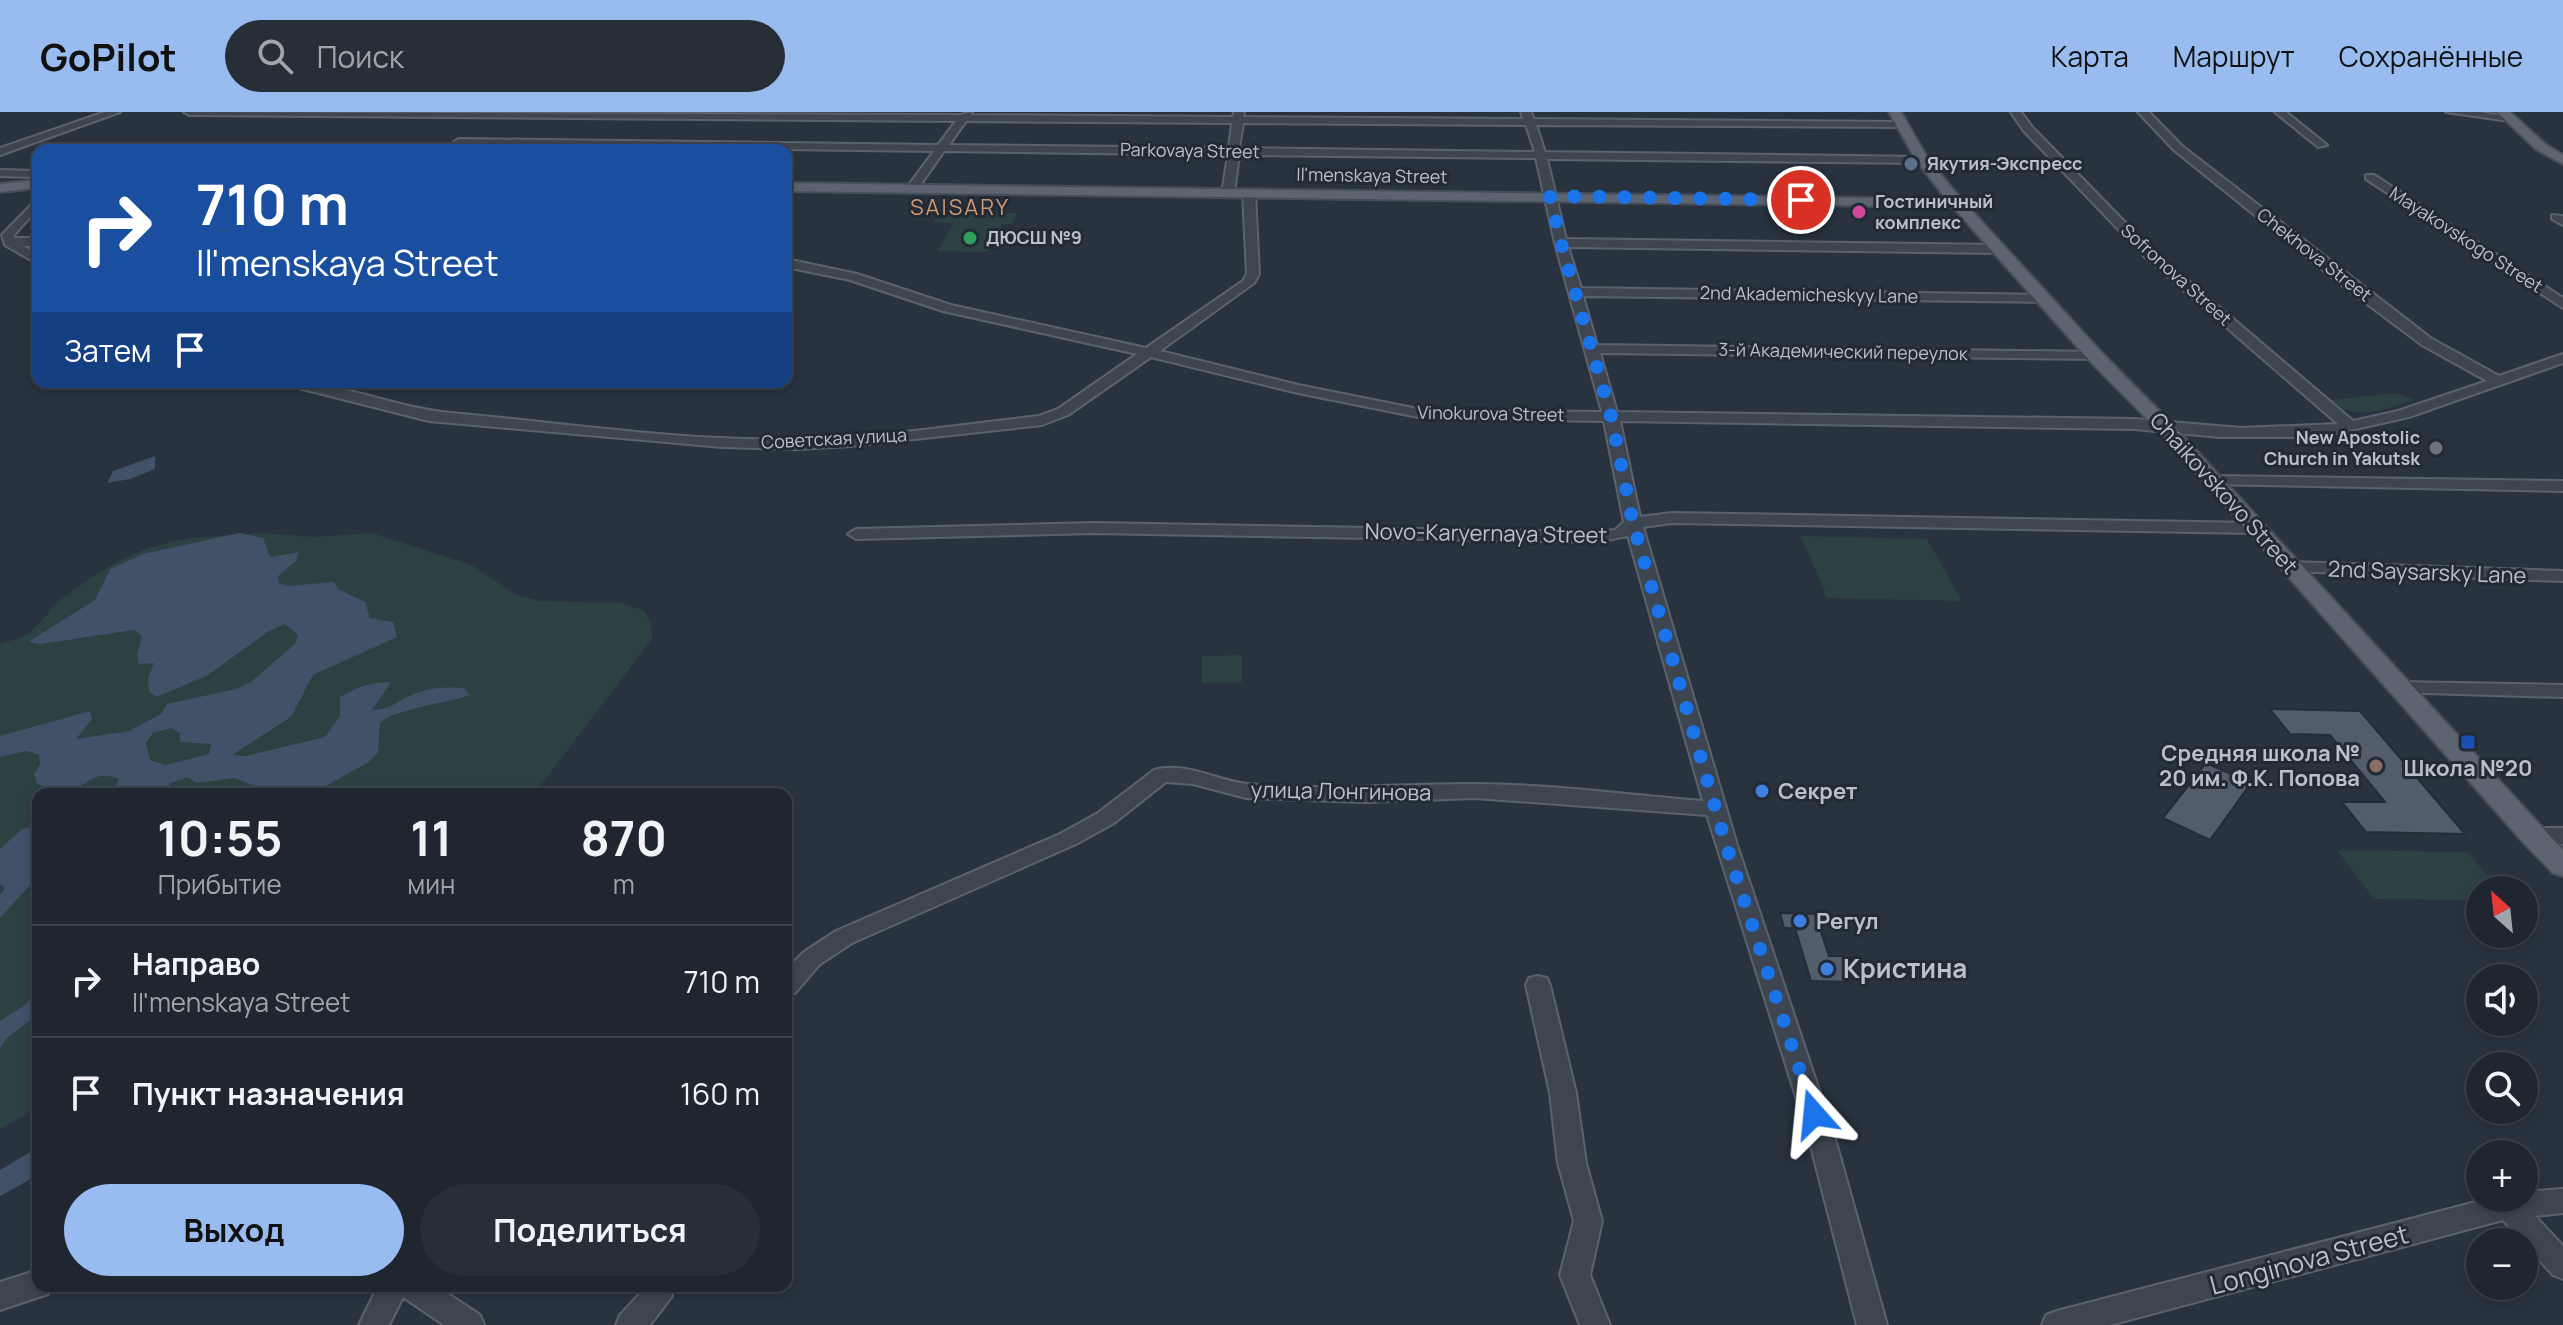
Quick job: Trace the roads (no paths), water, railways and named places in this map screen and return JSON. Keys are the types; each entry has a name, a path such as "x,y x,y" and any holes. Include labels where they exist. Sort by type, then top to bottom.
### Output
{"main road":[{"path":"2506,115 2541,147 2563,160"},
{"name":"Chaikovskovo Street","path":"1897,119 1922,160 1957,203 2095,356 2166,428 2532,836 2563,866"},
{"path":"0,188 32,185"},
{"name":"Il'menskaya Street","path":"792,187 1957,203"}],"street":[{"path":"0,152 115,112"},
{"path":"191,112 1897,119"},
{"name":"Sofronova Street","path":"2016,112 2028,129 2147,252 2348,425"},
{"name":"Chekhova Street","path":"2143,112 2178,148 2344,280 2427,342 2497,381"},
{"path":"2280,112 2322,145"},
{"path":"2451,112 2506,115"},
{"path":"912,189 965,114"},
{"path":"1228,193 1239,116"},
{"path":"1527,117 1541,155 1561,243 1611,416 1633,523 1717,809 1821,1135 1872,1325"},
{"name":"Parkovaya Street","path":"459,142 651,144"},
{"name":"Parkovaya Street","path":"792,145 1922,160"},
{"path":"0,173 32,174"},
{"name":"Mayakovskogo Street","path":"2370,177 2563,304"},
{"name":"Советская улица","path":"316,388 429,416 693,440 796,444 1042,420 1063,412 1248,283 1253,274 1249,193"},
{"path":"5,238 32,208"},
{"path":"5,238 32,241"},
{"path":"5,238 32,256"},
{"path":"1561,243 1999,249"},
{"name":"Vinokurova Street","path":"792,264 853,277 948,308 1298,389 1423,414 2134,424 2205,432 2306,432 2393,416 2563,358"},
{"name":"2nd Akademicheskyy Lane","path":"1575,292 2044,299"},
{"name":"3-й Академический переулок","path":"1591,349 2095,356"},
{"path":"2212,481 2563,486"},
{"name":"Novo-Karyernaya Street","path":"856,534 1094,528 1596,537 1620,534 1633,523 1672,518 2256,528"},
{"name":"2nd Saysarsky Lane","path":"2292,567 2563,576"},
{"path":"2398,688 2563,691"},
{"name":"улица Лонгинова","path":"792,980 812,958 844,937 1068,839 1106,818 1161,775 1197,777 1212,784 1246,791 1365,795 1475,791 1717,809"},
{"path":"2532,836 2563,836"},
{"path":"1538,985 1563,1093 1572,1163 1588,1221 1575,1275 1595,1325"},
{"name":"Longinova Street","path":"2538,1203 2563,1201"},
{"name":"Longinova Street","path":"2057,1325 2485,1212"},
{"path":"2514,1212 2563,1266"},
{"path":"0,1296 32,1286"},
{"path":"374,1325 390,1292"},
{"path":"420,1292 469,1325"},
{"path":"631,1325 657,1296"}],"water":[{"path":"155,456 155,469 130,479 107,483 113,471"},
{"path":"239,533 263,538 270,557 299,552 296,561 278,576 279,583 288,586 334,582 338,589 365,602 370,618 393,622 397,637 313,675 291,717 232,755 246,756 325,737 340,716 340,697 371,684 391,682 372,710 435,688 464,688 470,695 409,710 380,723 378,752 369,762 322,788 258,788 235,778 197,783 187,777 169,784 169,788 114,788 119,779 103,776 78,788 46,788 37,783 34,774 40,764 39,755 27,751 0,757 0,736 90,711 92,719 76,739 129,731 161,714 167,704 236,689 251,682 296,643 298,635 285,624 269,631 208,675 157,697 149,692 148,677 154,663 139,664 137,655 142,636 134,630 41,644 28,642 95,600 110,569 143,554","holes":["171,728 180,733 180,742 211,744 209,754 165,765 150,760 146,743 153,733"]},
{"path":"32,826 32,883 0,918 0,895 5,888 0,884 0,849 22,829"},
{"path":"32,997 32,1019 7,1038 0,1048 0,1021"},
{"path":"32,1151 32,1178 0,1196 0,1170"}],"place":[{"name":"Якутия-Экспресс","path":"1911,164"},
{"name":"Гостиничный комплекс","path":"1859,212"},
{"name":"ДЮСШ №9","path":"970,238"},
{"name":"New Apostolic Church in Yakutsk","path":"2436,448"},
{"name":"Школа №20","path":"2468,742"},
{"name":"Средняя школа № 20 им. Ф.К. Попова","path":"2376,766"},
{"name":"Секрет","path":"1762,791"},
{"name":"Регул","path":"1800,921"},
{"name":"Кристина","path":"1827,969"}],"district":[{"name":"SAISARY","path":"960,207"}]}
